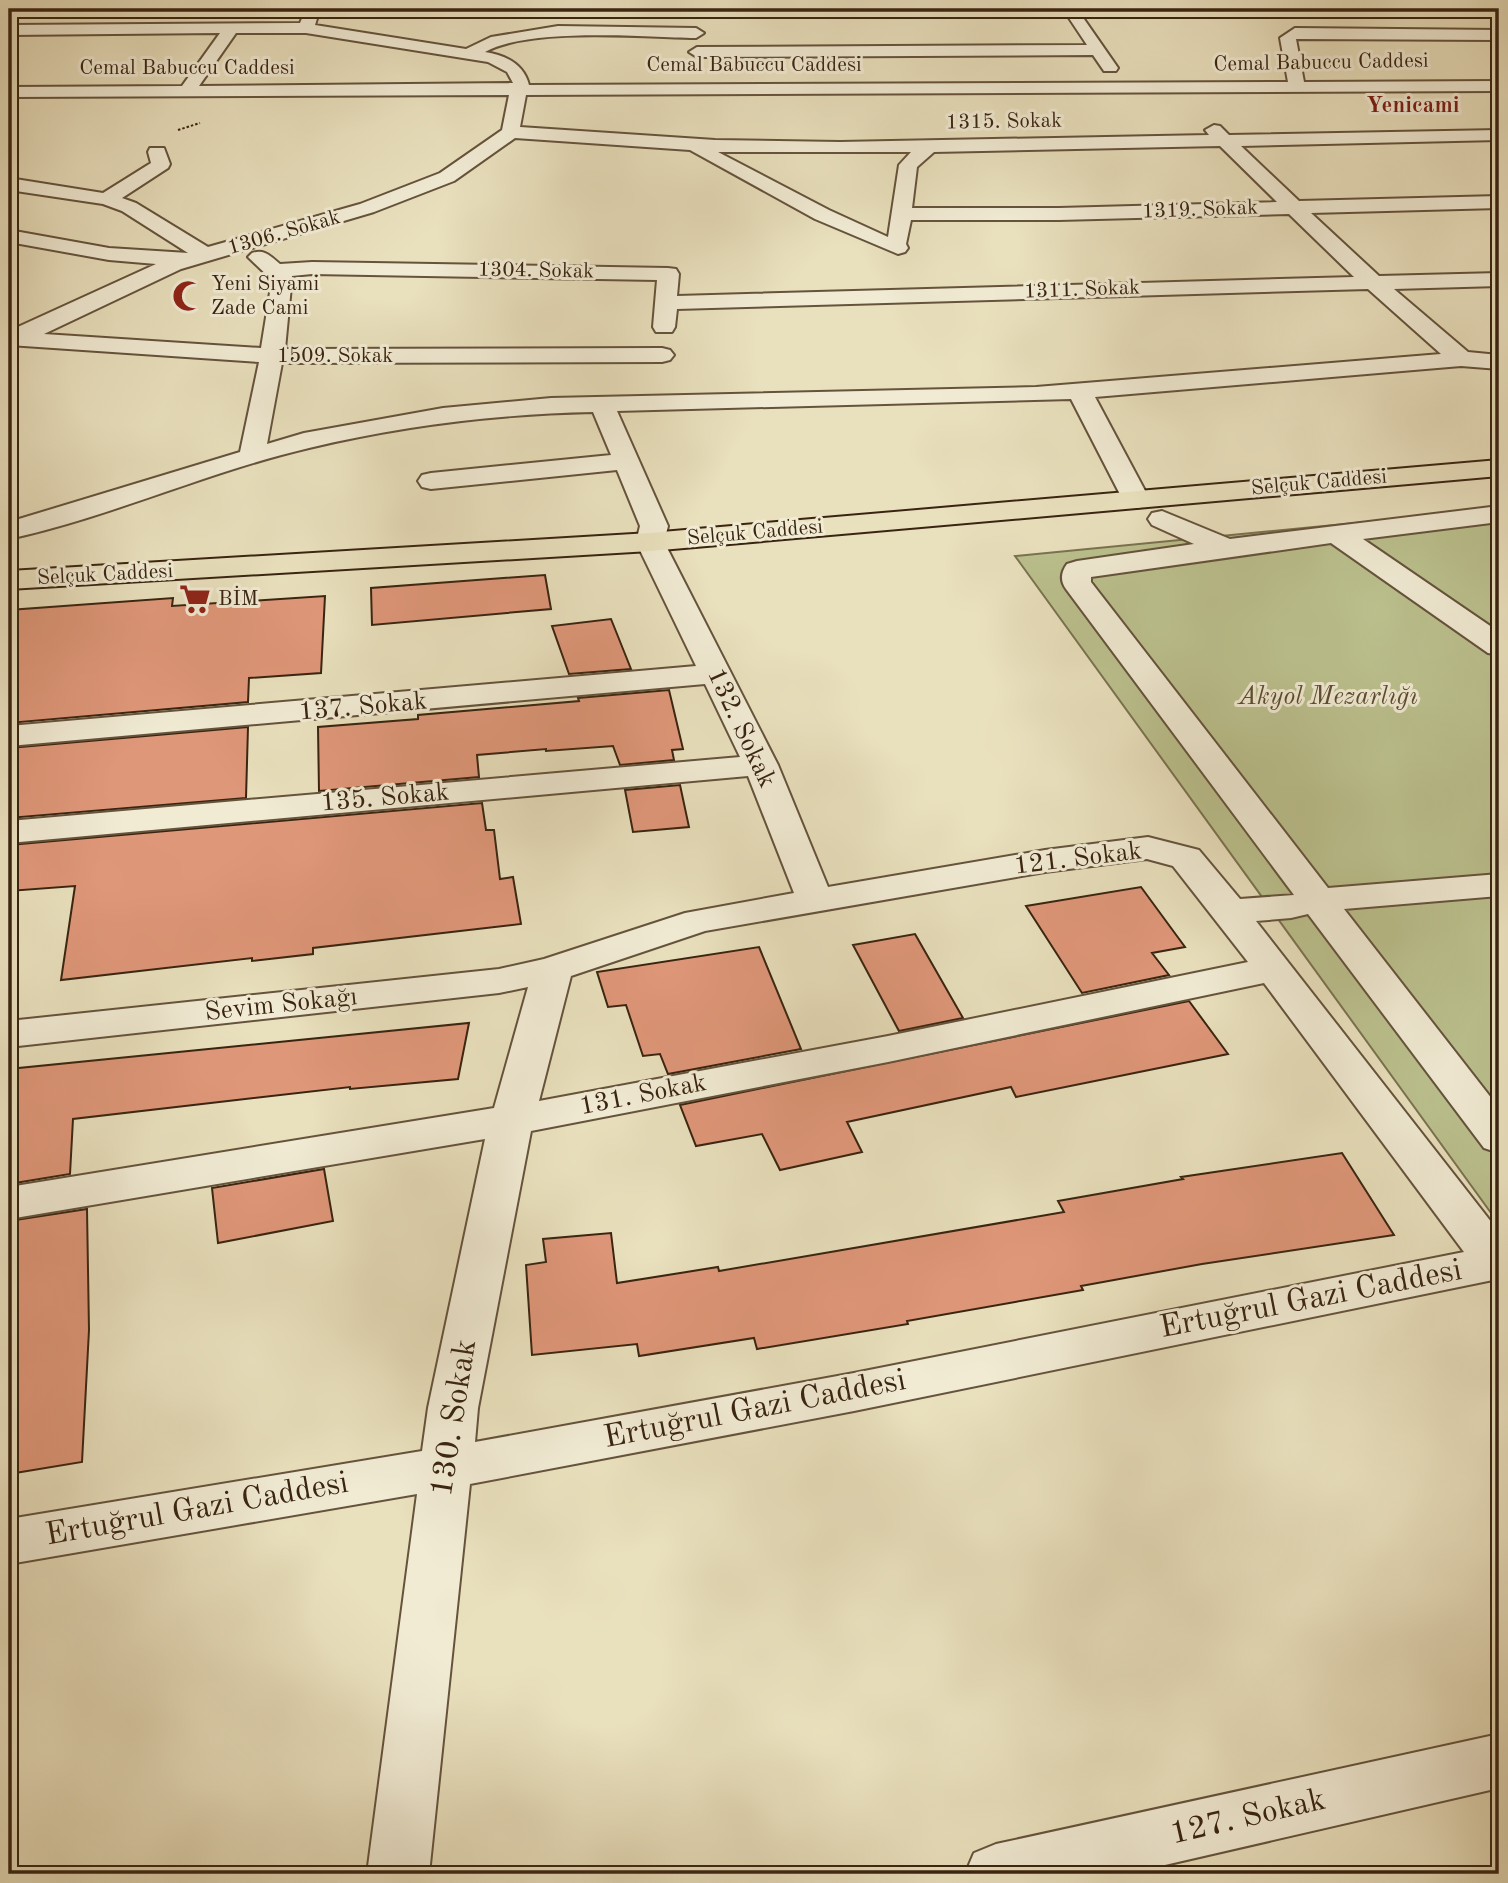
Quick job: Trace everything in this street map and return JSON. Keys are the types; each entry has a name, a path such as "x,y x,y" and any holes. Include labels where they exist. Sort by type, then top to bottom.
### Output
{"main road":[{"name":"Selçuk Caddesi","path":"9,580 654,552 1136,499 1499,468"},
{"path":"9,596 1162,519 1499,491"}],"street":[{"path":"306,28 313,9"},
{"path":"1070,9 1099,50 1118,87"},
{"path":"525,35 533,19"},
{"path":"471,54 491,42 525,35 696,27 697,88"},
{"path":"9,30 306,28 492,58 514,69 521,83 513,108 511,132"},
{"path":"187,91 230,29"},
{"path":"1297,87 1287,38 1295,33 1499,35"},
{"path":"697,52 1099,50"},
{"name":"Cemal Babuccu Caddesi","path":"9,92 1499,86"},
{"path":"1172,87 1374,283 1461,359"},
{"name":"1315. Sokak","path":"511,132 690,144 840,148 1499,135"},
{"name":"1306. Sokak","path":"9,338 30,332 99,297 198,257 367,208 447,177 511,132"},
{"path":"690,144 875,240 898,248"},
{"path":"892,282 908,165 928,147"},
{"path":"107,199 124,187 150,175 161,164 157,152"},
{"path":"9,184 107,199 129,207 198,257"},
{"name":"1319. Sokak","path":"900,214 1059,214 1499,202"},
{"path":"9,236 109,254 198,257"},
{"path":"244,244 283,278 272,356 253,455"},
{"name":"1304. Sokak","path":"275,271 312,268 668,274 657,403"},
{"name":"1311. Sokak","path":"665,303 892,282 1374,283 1499,279"},
{"name":"1509. Sokak","path":"9,338 272,356 662,355"},
{"path":"9,531 304,441 443,416 551,405 1079,391 1461,359 1499,362"},
{"path":"1079,391 1136,499"},
{"path":"602,404 654,526 654,552"},
{"path":"431,481 628,461"},
{"path":"1499,514 1226,548 1077,570 1076,583 1499,1138"},
{"path":"1464,518 1499,537"},
{"path":"1162,519 1226,548"},
{"path":"1336,534 1499,646"},
{"name":"132. Sokak","path":"654,552 761,765 815,900"},
{"name":"137. Sokak","path":"9,736 716,674"},
{"name":"135. Sokak","path":"9,832 761,765"},
{"name":"121. Sokak","path":"553,969 698,921 815,900 1045,861 1148,848 1186,858 1275,969 1498,1264"},
{"path":"1230,911 1291,907 1316,900 1499,885"},
{"name":"Sevim Sokağı","path":"9,1034 499,981 553,969"},
{"name":"130. Sokak","path":"398,1874 453,1409 512,1120 553,969"},
{"name":"131. Sokak","path":"9,1203 512,1120 888,1049 1275,969"},
{"name":"Ertuğrul Gazi Caddesi","path":"9,1541 446,1468 854,1392 1498,1264"},
{"name":"127. Sokak","path":"996,1874 1499,1761"}],"green space":[{"name":"Akyol Mezarlığı","path":"1499,509 1499,1224 1015,556"}],"building":[{"path":"545,575 551,609 372,625 371,588"},
{"path":"325,596 321,673 249,678 248,702 9,723 9,610 173,598 172,606"},
{"path":"611,619 631,669 569,674 552,626"},
{"path":"669,690 683,749 672,750 674,760 620,765 613,746 477,755 479,777 319,791 318,727 418,719 418,715"},
{"path":"248,727 246,798 9,818 9,748"},
{"path":"680,785 689,827 633,832 625,790"},
{"path":"482,803 486,830 494,830 500,879 513,877 521,924 313,948 313,954 252,961 252,958 61,980 75,886 9,891 9,845"},
{"path":"1141,887 1185,947 1152,953 1169,975 1082,993 1026,906"},
{"path":"915,934 963,1018 899,1031 853,945"},
{"path":"759,947 801,1049 668,1074 660,1054 643,1056 626,1005 608,1007 597,972"},
{"path":"1189,1001 1228,1054 1016,1097 1011,1087 847,1122 862,1152 780,1170 762,1134 696,1146 680,1105"},
{"path":"469,1023 458,1079 350,1087 73,1119 70,1174 9,1184 9,1069"},
{"path":"1342,1153 1394,1235 1202,1264 1081,1286 1083,1290 907,1321 908,1324 757,1349 754,1338 639,1356 637,1344 532,1355 526,1265 546,1262 543,1239 611,1233 617,1283 718,1267 719,1271 1064,1212 1058,1201 1183,1179 1181,1177"},
{"path":"324,1169 333,1221 218,1243 212,1188"},
{"path":"87,1209 89,1330 82,1462 9,1474 9,1221"}],"place":[{"name":"Yeni Siyami Zade Cami","path":"188,296"},
{"name":"BİM","path":"195,599"}],"district":[{"name":"Yenicami","path":"1413,105"}]}
